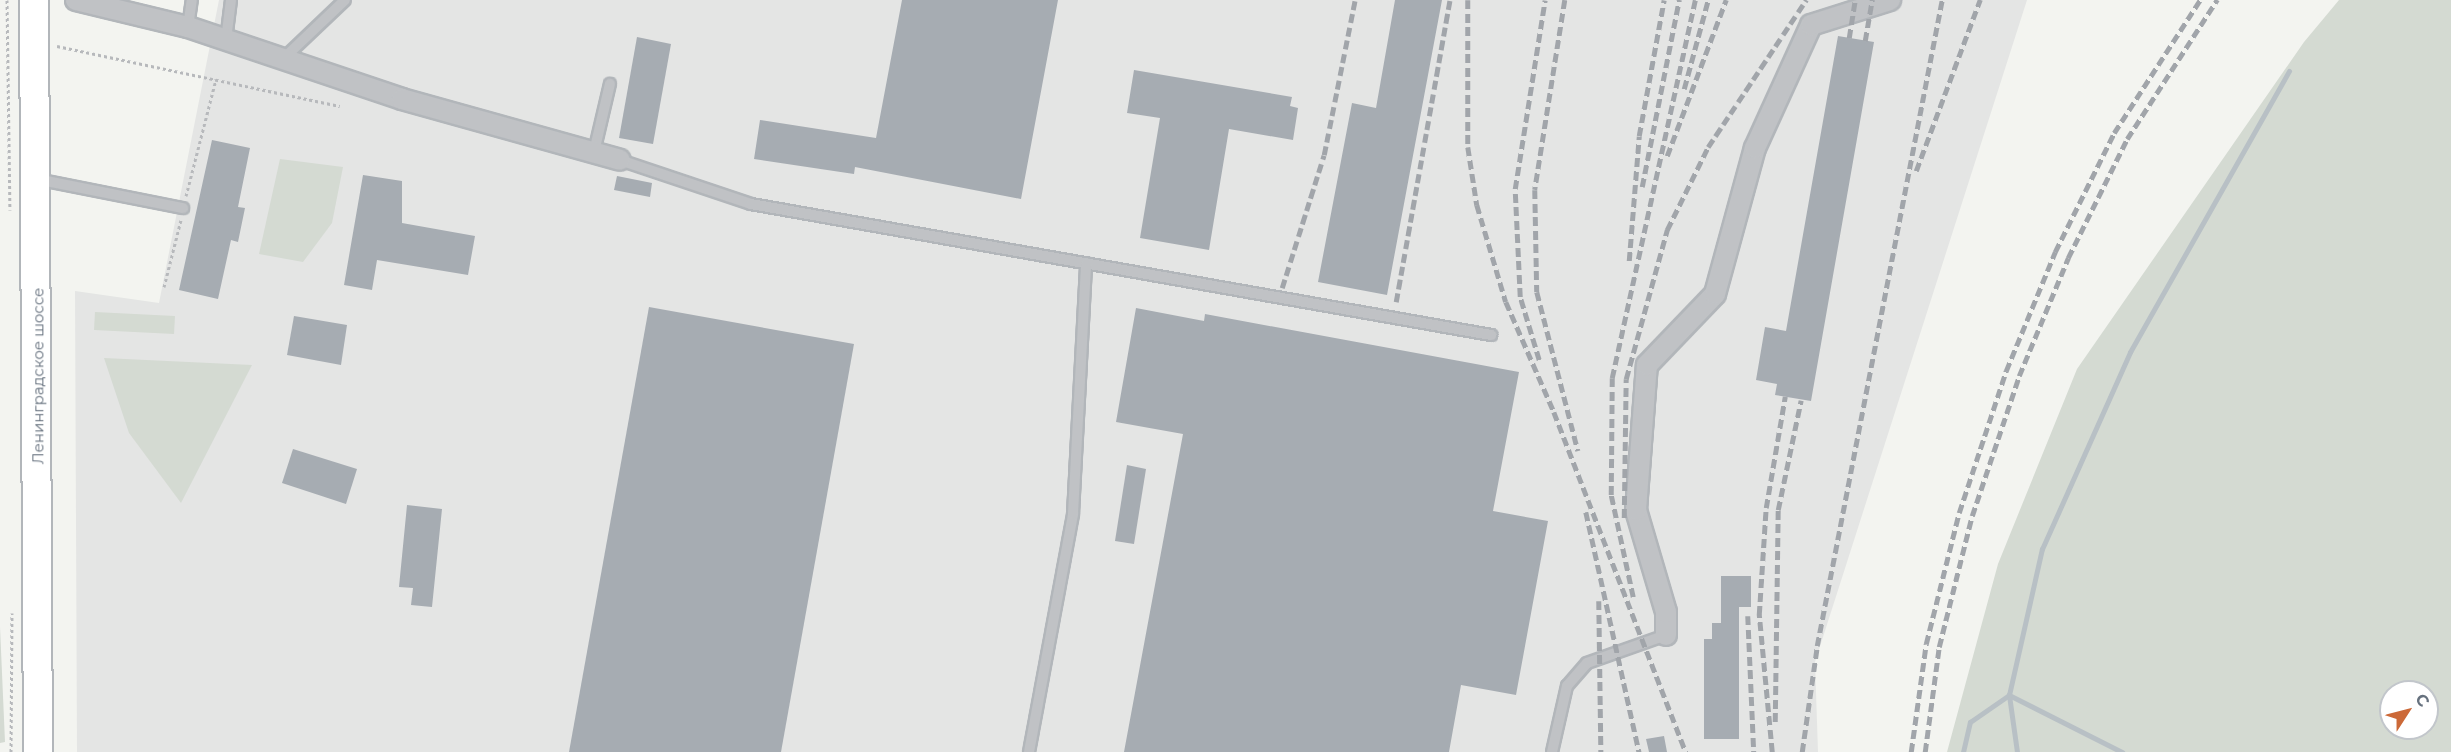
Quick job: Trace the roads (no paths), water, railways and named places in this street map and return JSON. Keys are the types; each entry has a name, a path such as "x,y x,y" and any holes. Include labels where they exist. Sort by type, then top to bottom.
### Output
{"main road":[{"name":"Ленинградское шоссе","path":"34,0 21,45 36,179 38,752"}],"street":[{"path":"76,0 188,27 402,99 620,160"},
{"path":"1666,635 1666,612 1636,510 1647,365 1715,294 1755,148 1811,25 1890,0"}],"lane":[{"path":"188,27 192,0"},
{"path":"226,40 231,0"},
{"path":"284,58 345,0"},
{"path":"594,152 610,84"},
{"path":"620,160 751,204 1491,335"},
{"path":"36,179 183,208"},
{"path":"1029,752 1073,514 1086,263"},
{"path":"1552,752 1567,686 1587,663 1666,635"}],"waterway":[{"path":"2017,752 2009,695 2042,549 2130,352 2289,71"},
{"path":"1963,752 1970,722 2009,695 2122,752"}],"railway":[{"path":"1282,288 1324,155 1355,0"},
{"path":"1396,302 1450,0"},
{"path":"1468,0 1468,147 1477,205 1506,302 1554,412 1686,752"},
{"path":"1539,360 1520,297 1515,189 1545,0"},
{"path":"1565,0 1535,190 1537,292 1578,451"},
{"path":"1629,261 1639,136 1664,0"},
{"path":"1642,187 1679,0"},
{"path":"1633,597 1611,495 1612,378 1695,0"},
{"path":"1684,89 1708,0"},
{"path":"1667,156 1726,0"},
{"path":"1624,518 1626,379 1667,230 1708,147 1806,0"},
{"path":"1849,38 1855,0"},
{"path":"1865,41 1872,0"},
{"path":"1802,752 1817,646 1942,0"},
{"path":"1916,171 1980,0"},
{"path":"1911,752 1926,644 1959,513 2006,371 2055,252 2114,133 2200,0"},
{"path":"1925,752 1939,647 1972,516 2019,376 2068,258 2127,139 2217,0"},
{"path":"1772,752 1759,615 1766,508 1785,397"},
{"path":"1775,722 1778,510 1801,400"},
{"path":"1586,512 1639,752"},
{"path":"1599,601 1601,752"},
{"path":"1748,616 1754,752"}]}
